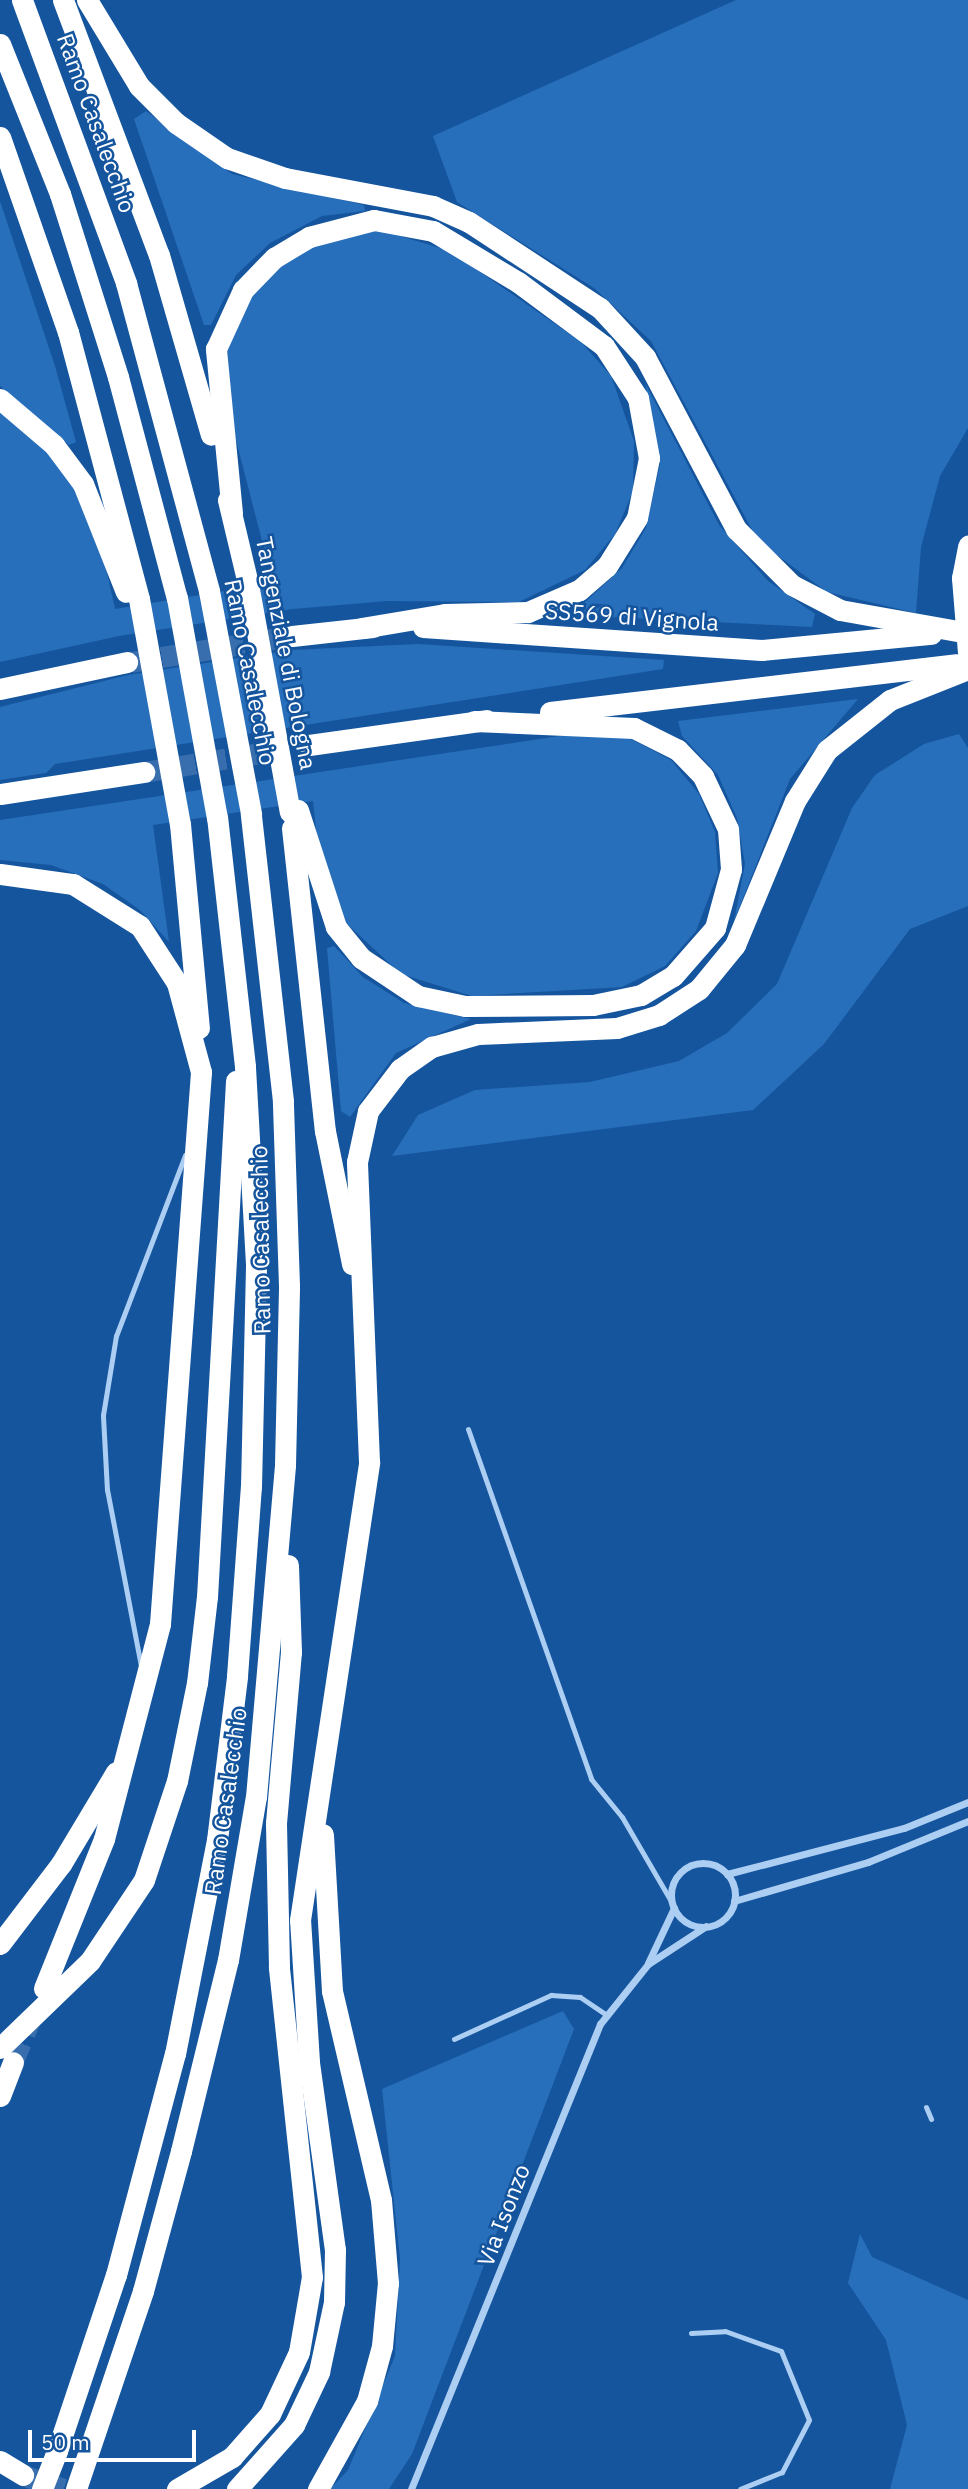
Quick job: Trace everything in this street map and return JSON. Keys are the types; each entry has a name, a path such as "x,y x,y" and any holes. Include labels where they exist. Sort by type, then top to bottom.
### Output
{"highway":[{"name":"Ramo Casalecchio","path":"22,0 125,283 209,590 251,814 283,1101 289,1286 285,1465 256,1797 228,1960 157,2243 76,2489"},
{"name":"Tangenziale di Bologna","path":"63,0 159,255 232,513 294,811 325,1131 367,1338"},
{"path":"87,0 139,86 218,153 285,178 433,206 469,222 600,308 645,357 737,529 792,585 840,610 963,630"},
{"name":"Ramo Casalecchio","path":"0,44 60,194 110,351 177,598 217,818 241,1023 256,1344 246,1564 229,1748 175,2054 119,2263 43,2489"},
{"path":"0,137 68,332 158,691 180,824 201,1072 195,1129 179,1434 160,1624 136,1735 104,1839 44,1988"},
{"path":"232,513 216,349 243,290 274,258 309,237 374,220 433,231 518,282 604,346 638,398 649,458 637,518 607,566 579,590 528,612 445,614 361,628"},
{"path":"0,399 54,445 83,484 134,599"},
{"path":"968,546 962,578 968,653"},
{"name":"SS569 di Vignola","path":"292,636 361,628 761,650 963,630"},
{"path":"0,689 127,662"},
{"path":"309,745 474,721 968,663"},
{"path":"237,2489 294,2426 319,2372 334,2302 335,2250 300,1959 323,1751 357,1571 369,1442 367,1338 357,1162 368,1111 388,1081 414,1057 454,1039 617,1028 679,1003 712,976 735,945 795,801 827,750 890,700 968,669"},
{"path":"294,811 336,927 361,958 418,996 466,1006 593,1005 641,995 673,976 715,928 731,869 728,829 703,776 678,750 634,728 474,721"},
{"path":"0,794 144,772"},
{"path":"0,801 46,786"},
{"path":"0,874 74,884 140,926 177,984 201,1072"},
{"path":"0,2096 7,2055 90,1961 144,1880 177,1781 197,1683 208,1585 241,1023"},
{"path":"177,2489 232,2457 270,2414 299,2353 312,2277 278,1931 276,1823 291,1652 285,1465"},
{"path":"0,1944 61,1864 136,1735"},
{"path":"318,2489 367,2400 382,2346 388,2283 381,2200 328,1955 323,1751"},
{"path":"0,2461 23,2475"}],"street":[{"path":"648,1964 673,1906 673,1884 685,1868 704,1863 727,1874 904,1828 968,1802"},
{"path":"648,1964 706,1926 724,1918 734,1901 868,1862 968,1821"},
{"path":"727,1874 734,1901"},
{"path":"673,1906 687,1922 706,1926"},
{"name":"Via Isonzo","path":"411,2489 457,2386 580,2064 607,2015 648,1964"}],"lane":[{"path":"146,1686 109,1502 103,1415 116,1336 195,1129"},
{"path":"468,1429 591,1779 622,1817 673,1906"},
{"path":"454,2039 551,1995 580,1997 607,2015"},
{"path":"926,2106 931,2119"},
{"path":"691,2333 725,2331 781,2351 808,2420 782,2472 740,2489"}],"shaded area":[{"path":"736,0 968,0 968,428 940,476 921,547 916,613 827,592 758,541 651,341 594,288 457,202 433,136"},
{"path":"146,111 232,174 364,205 365,211 322,216 270,243 236,275 211,325 204,325 134,119"},
{"path":"0,201 55,366 76,442 69,445 0,386"},
{"path":"380,230 450,251 581,342 611,376 634,441 633,491 615,534 585,570 519,602 387,601 293,609 119,636 0,662 0,411 44,448 74,487 104,559 115,609 273,583 223,390 227,348 246,302 283,263 328,238"},
{"path":"645,383 719,525 768,581 815,614 812,627 571,615 622,568 646,528 660,464"},
{"path":"418,644 664,660 663,669 55,764 46,773 0,780 0,707 128,675 291,650"},
{"path":"858,699 790,779 734,921 745,864 737,818 718,775 682,736 678,721"},
{"path":"573,734 627,737 671,760 699,794 715,832 718,873 696,931 665,966 622,987 472,996 401,974 345,922 319,857 313,801 153,825 169,942 140,910 103,884 51,865 0,860 0,820"},
{"path":"959,734 968,748 968,906 910,929 824,1044 753,1110 392,1156 418,1115 475,1090 590,1082 679,1061 727,1033 777,984 852,808 875,775 924,744"},
{"path":"334,946 363,977 404,1003 471,1019 396,1053 350,1117 341,1111 327,948"},
{"path":"563,2011 574,2029 412,2454 389,2489 330,2489 348,2470 395,2356 400,2259 382,2089"},
{"path":"860,2234 872,2257 968,2300 968,2489 890,2489 907,2425 886,2340 848,2283"}],"tunnel":[{"path":"131,662 292,636"},
{"path":"144,772 309,745"},
{"path":"13,2062 32,2016"},
{"path":"23,2475 64,2489"}]}
